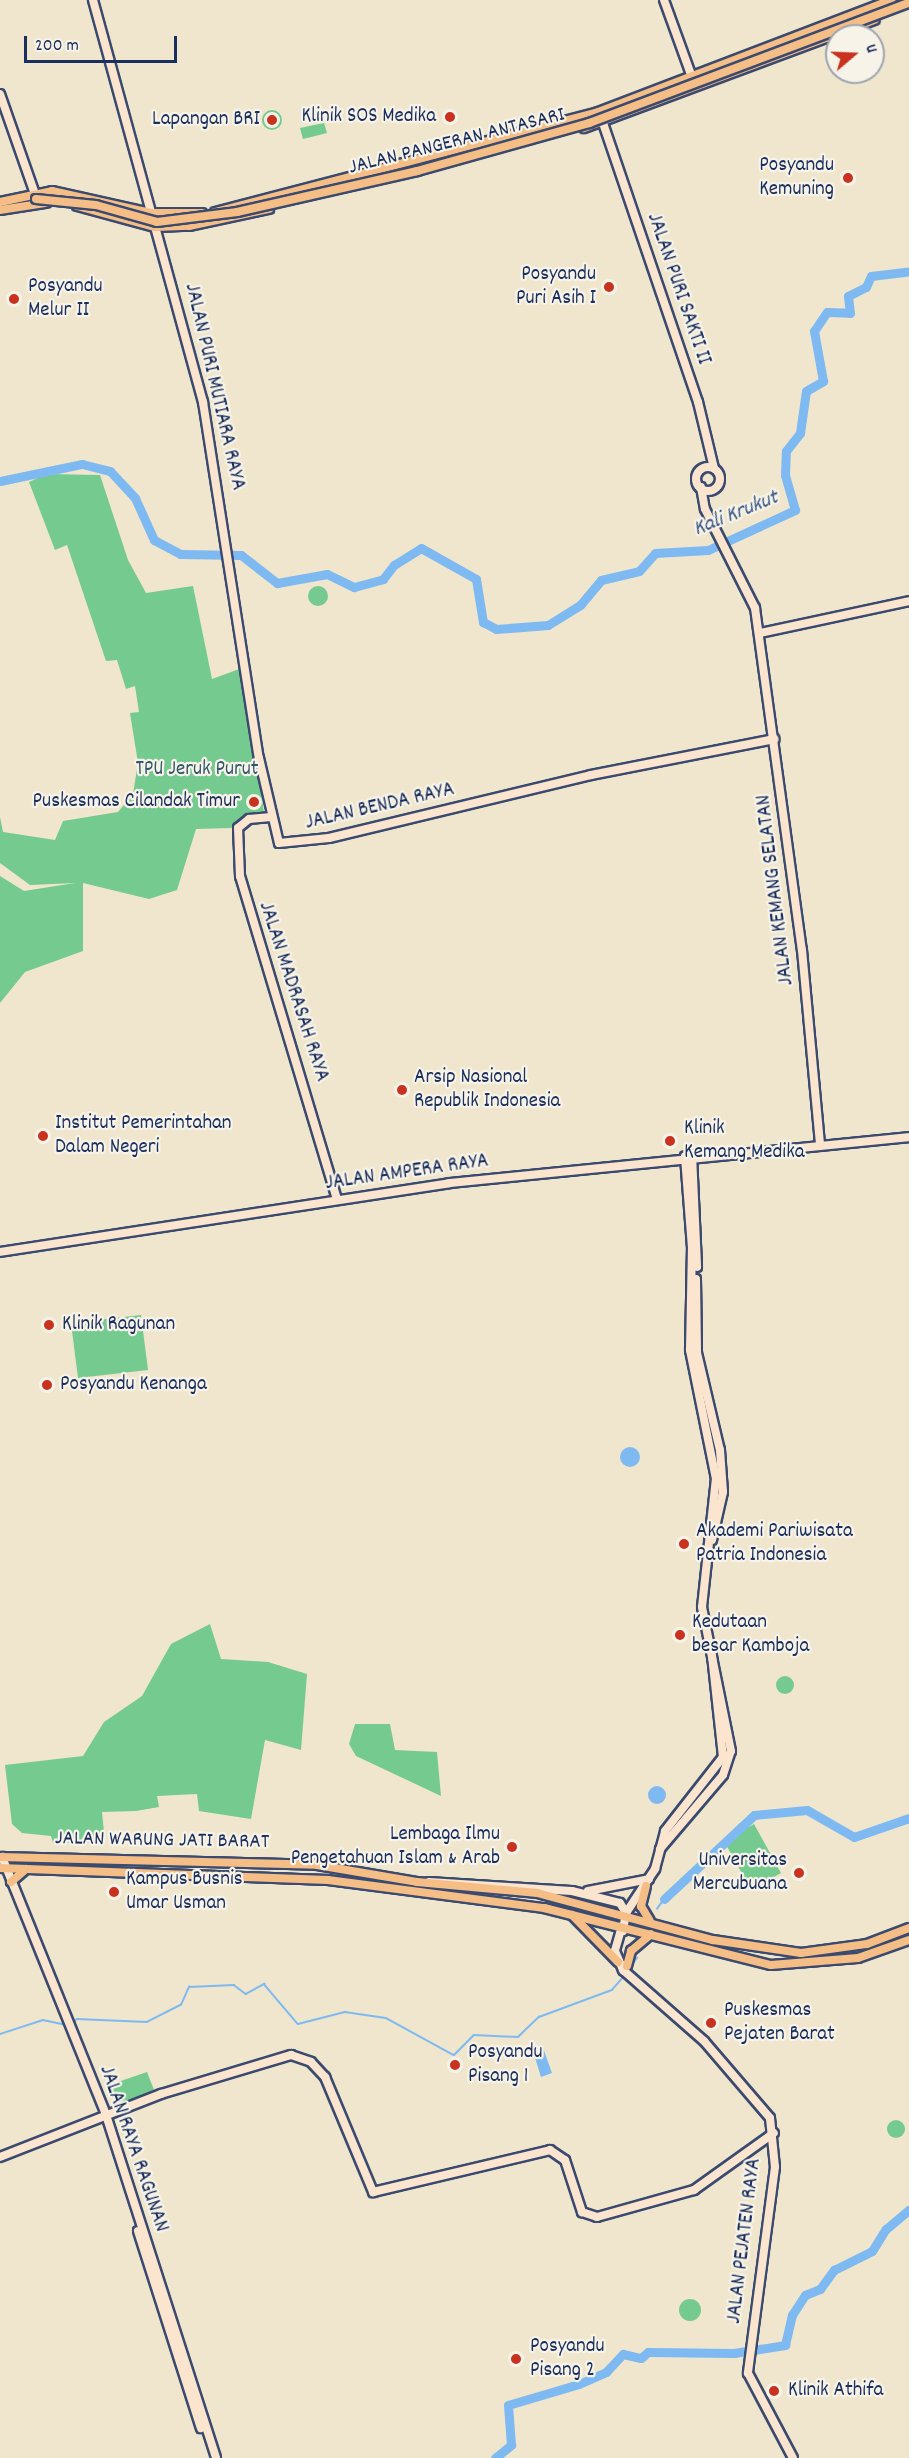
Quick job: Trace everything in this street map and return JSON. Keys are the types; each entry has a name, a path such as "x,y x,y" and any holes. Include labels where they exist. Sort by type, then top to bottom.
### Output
{"main road":[{"name":"JALAN PANGERAN ANTASARI","path":"0,202 35,195 98,197 152,211 215,212 536,129 692,78 891,0"},
{"path":"215,212 227,211 589,119 904,0"},
{"name":"JALAN PANGERAN ANTASARI","path":"0,210 18,204 79,206 155,227 239,217 603,123 765,63 909,4"},
{"path":"18,204 35,195 85,203 157,222 237,212 589,123 909,4"},
{"path":"760,51 765,63"},
{"path":"536,129 539,140"},
{"name":"JALAN WARUNG JATI BARAT","path":"3,1868 298,1862 428,1883 537,1893 626,1912"},
{"path":"3,1868 26,1869"},
{"name":"JALAN WARUNG JATI BARAT","path":"3,1868 278,1875 571,1914 622,1925 745,1960 789,1965 858,1958 909,1940"},
{"path":"648,1882 641,1906 654,1922"},
{"path":"626,1912 669,1927 735,1945 801,1953 867,1944 909,1928"},
{"path":"571,1914 618,1962"},
{"path":"627,1968 631,1951 653,1935"}],"street":[{"name":"JALAN PURI MUTIARA RAYA","path":"93,0 203,402 231,554"},
{"path":"664,0 697,89"},
{"path":"0,94 35,195"},
{"name":"JALAN PURI SAKTI II","path":"603,123 698,402 714,468"},
{"path":"714,468 718,484 711,490 701,487 699,472 714,468"},
{"name":"JALAN KEMANG SELATAN","path":"701,487 717,533 750,590 760,633 775,739 820,1144"},
{"name":"JALAN BENDA RAYA","path":"231,554 271,817 277,842 288,846 617,769 775,739"},
{"path":"760,633 909,601"},
{"name":"JALAN MADRASAH RAYA","path":"271,817 249,819 238,828 242,888 337,1200"},
{"name":"JALAN AMPERA RAYA","path":"0,1252 337,1200 688,1155 909,1137"},
{"path":"618,1962 615,1948 626,1912 648,1882 665,1832 724,1755 712,1655 702,1597 712,1540 715,1462 690,1350 692,1248 688,1155"},
{"name":"JALAN RAYA RAGUNAN","path":"3,1868 104,2116 216,2458"},
{"path":"572,1891 603,1892 648,1882"},
{"name":"JALAN WARUNG JATI BARAT","path":"428,1883 572,1891 620,1902 626,1912"},
{"path":"622,1925 620,1951 627,1968"},
{"name":"JALAN PEJATEN RAYA","path":"618,1962 627,1968 755,2095 774,2133 775,2144 751,2345 750,2380 793,2458"},
{"path":"0,2157 104,2116 296,2055 326,2077 373,2192 554,2151 565,2160 581,2211 597,2217 694,2190 761,2146 774,2133"},
{"name":"JALAN RAYA RAGUNAN","path":"104,2116 211,2458"},
{"path":"761,2146 775,2144"}],"green space":[{"name":"Lapangan BRI","path":"272,110 279,113 282,120 279,127 272,130 265,127 262,120 265,113"},
{"path":"324,123 327,133 303,139 300,128"},
{"name":"TPU Jeruk Purut","path":"47,474 100,475 128,560 146,593 193,586 212,679 242,668 264,813 231,828 196,829 177,890 149,899 83,883 83,951 25,972 0,1003 0,876 24,891 75,883 30,885 0,863 0,817 3,832 55,840 63,821 118,812 133,794 138,763 130,713 139,712 135,686 126,689 117,660 106,661 67,545 55,550 29,482"},
{"path":"318,586 325,589 328,596 325,603 318,606 311,603 308,596 311,589"},
{"path":"141,1315 148,1370 78,1378 71,1323"},
{"path":"210,1624 221,1659 268,1662 307,1674 301,1750 265,1740 251,1819 199,1811 197,1794 157,1796 159,1807 136,1811 102,1812 105,1842 53,1843 51,1836 22,1833 12,1824 5,1765 83,1756 104,1722 142,1696 171,1644"},
{"path":"781,1676 789,1676 794,1681 792,1692 781,1694 776,1689 776,1681"},
{"path":"355,1724 390,1724 395,1750 437,1752 441,1796 356,1756 349,1744"},
{"path":"754,1824 781,1873 751,1890 724,1841"},
{"path":"147,2072 156,2095 117,2109 109,2085"},
{"path":"892,2120 900,2120 905,2125 903,2136 892,2138 887,2133 887,2125"},
{"path":"690,2299 698,2302 701,2310 698,2318 690,2321 682,2318 679,2310 682,2302"}],"water":[{"path":"630,1447 637,1450 640,1457 637,1464 630,1467 623,1464 620,1457 623,1450"},
{"path":"657,1786 663,1789 666,1795 663,1801 657,1804 651,1801 648,1795 651,1789"},
{"path":"542,2045 552,2073 541,2077 532,2048"}],"waterway":[{"name":"Kali Krukut","path":"0,481 82,464 110,471 135,498 154,540 180,554 241,555 277,583 327,574 354,587 383,579 394,565 421,548 476,579 483,622 496,629 548,625 581,604 601,580 639,571 655,553 708,550 795,510 785,475 786,451 800,433 806,391 823,381 814,331 827,312 850,313 848,296 866,287 871,276 909,271"},
{"path":"664,1899 754,1815 807,1810 854,1837 909,1818"},
{"path":"657,1909 664,1899"},
{"path":"631,1966 637,1958"},
{"path":"72,2024 77,2019 147,2022 181,2005 189,1987 234,1985 246,1994 264,1984 298,2024 345,2012 386,2018 454,2055 474,2035 518,2037 539,2017 612,1990 625,1975"},
{"path":"0,2034 43,2020 67,2025"},
{"path":"495,2458 511,2445 508,2405 579,2384 606,2372 623,2354 641,2358 648,2352 734,2353 785,2345 792,2315 805,2295 820,2289 834,2270 872,2251 886,2229 909,2210"}],"place":[{"name":"Klinik SOS Medika","path":"450,117"},
{"name":"Lapangan BRI","path":"272,120"},
{"name":"Posyandu Kemuning","path":"848,178"},
{"name":"Posyandu Puri Asih I","path":"609,287"},
{"name":"Posyandu Melur II","path":"14,299"},
{"name":"Puskesmas Cilandak Timur","path":"254,802"},
{"name":"Arsip Nasional Republik Indonesia","path":"402,1090"},
{"name":"Institut Pemerintahan Dalam Negeri","path":"43,1136"},
{"name":"Klinik Kemang Medika","path":"670,1141"},
{"name":"Klinik Ragunan","path":"49,1325"},
{"name":"Posyandu Kenanga","path":"47,1385"},
{"name":"Akademi Pariwisata Patria Indonesia","path":"684,1544"},
{"name":"Kedutaan besar Kamboja","path":"680,1635"},
{"name":"Lembaga Ilmu Pengetahuan Islam & Arab","path":"512,1847"},
{"name":"Universitas Mercubuana","path":"799,1873"},
{"name":"Kampus Busnis Umar Usman","path":"114,1892"},
{"name":"Puskesmas Pejaten Barat","path":"711,2023"},
{"name":"Posyandu Pisang 1","path":"455,2065"},
{"name":"Posyandu Pisang 2","path":"516,2359"},
{"name":"Klinik Athifa","path":"774,2391"}]}
